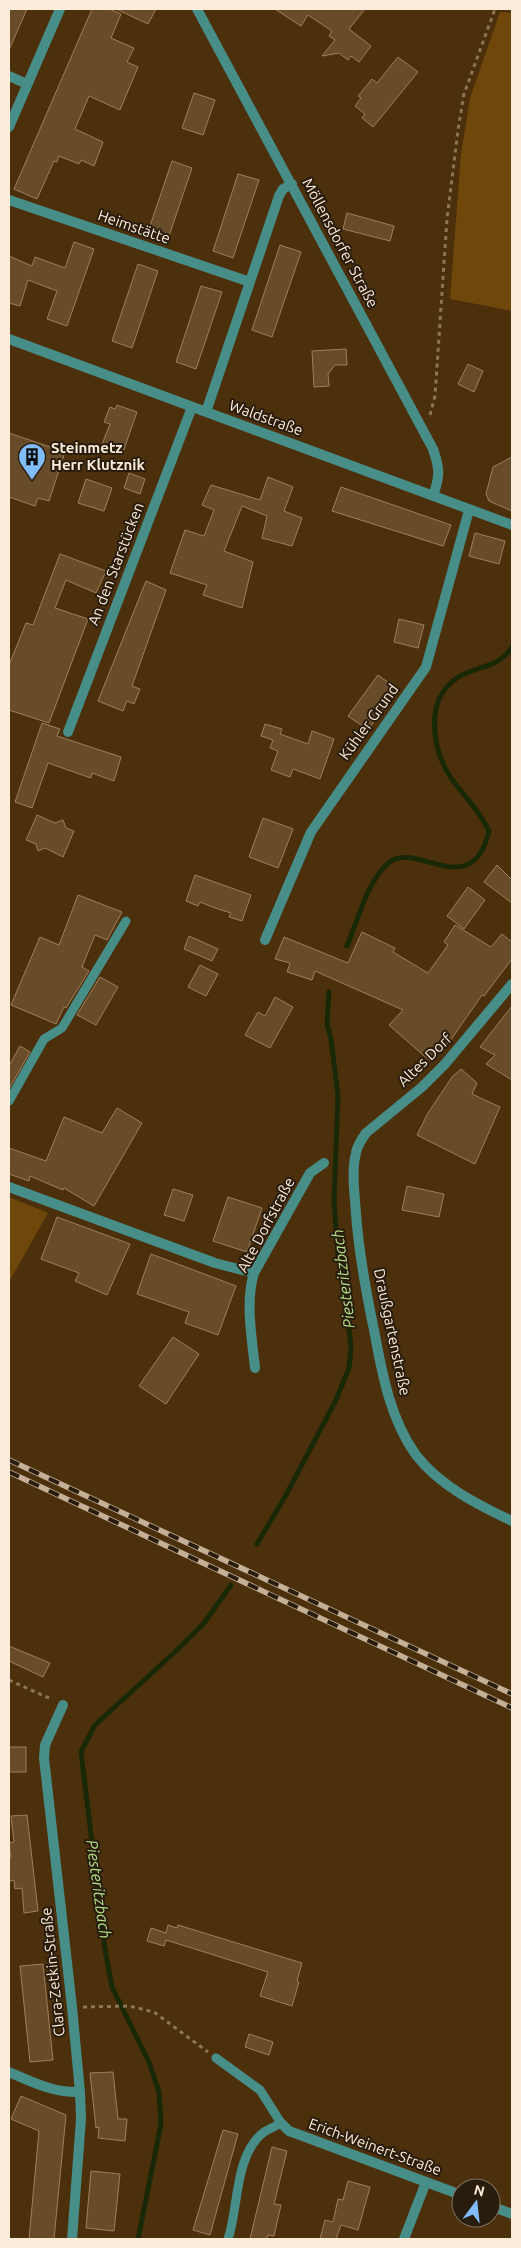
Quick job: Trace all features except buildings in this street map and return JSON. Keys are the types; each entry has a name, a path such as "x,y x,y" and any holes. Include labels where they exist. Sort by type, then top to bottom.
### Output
{"street":[{"path":"9,127 60,9"},
{"name":"Möllensdorfer Straße","path":"197,9 421,425 439,466 439,480 433,496"},
{"path":"9,76 27,84"},
{"path":"206,412 278,196 283,189 292,184"},
{"name":"Heimstätte","path":"9,200 250,282"},
{"name":"Waldstraße","path":"9,339 512,525"},
{"name":"An den Starstücken","path":"68,732 192,407"},
{"name":"Kühler Grund","path":"265,940 311,832 426,667 469,510"},
{"name":"Altes Dorf","path":"356,1153 366,1133 445,1064 512,984"},
{"name":"Draußgartenstraße","path":"356,1153 355,1202 363,1270 382,1373 399,1424 417,1456 444,1482 482,1506 512,1521"},
{"name":"Alte Dorfstraße","path":"255,1368 250,1302 250,1286 254,1273 310,1174 324,1163"},
{"path":"9,1187 215,1263 254,1273"},
{"name":"Clara-Zetkin-Straße","path":"63,1705 45,1745 44,1758 80,2092 81,2119 72,2239"},
{"path":"9,2072 64,2092 80,2092"},
{"name":"Erich-Weinert-Straße","path":"281,2122 289,2131 451,2191"},
{"path":"404,2239 426,2182"}],"lane":[{"path":"9,1100 44,1040 62,1028 126,921"},
{"path":"216,2058 260,2090 281,2122 263,2133 251,2149 244,2164 228,2239"}],"path":[{"path":"421,425 428,420 432,413 435,396 447,219 464,94 495,9"},
{"path":"9,1680 63,1705"},
{"path":"72,2007 128,2006 154,2012 216,2058"}],"shaded area":[{"path":"500,12 512,13 512,311 450,299 461,154 470,98"},
{"path":"9,1197 48,1213 9,1282"}],"waterway":[{"name":"Piesteritzbach","path":"347,946 370,888 376,877 391,861 403,857 444,866 458,867 470,863 481,852 489,831 444,766 439,753 434,725 439,699 446,687 457,678 494,663 512,647"},
{"name":"Piesteritzbach","path":"257,1544 286,1495 336,1400 349,1368 351,1348 342,1264 338,1256 334,1201 338,1096 331,1039 327,1024 329,992"},
{"name":"Piesteritzbach","path":"138,2239 161,2124 159,2092 149,2062 112,1987 105,1949 81,1752 95,1725 204,1623 231,1585"}],"railway":[{"path":"9,1460 512,1694"},
{"path":"9,1472 512,1708"}],"place":[{"name":"Steinmetz Herr Klutznik","path":"32,481"}]}
